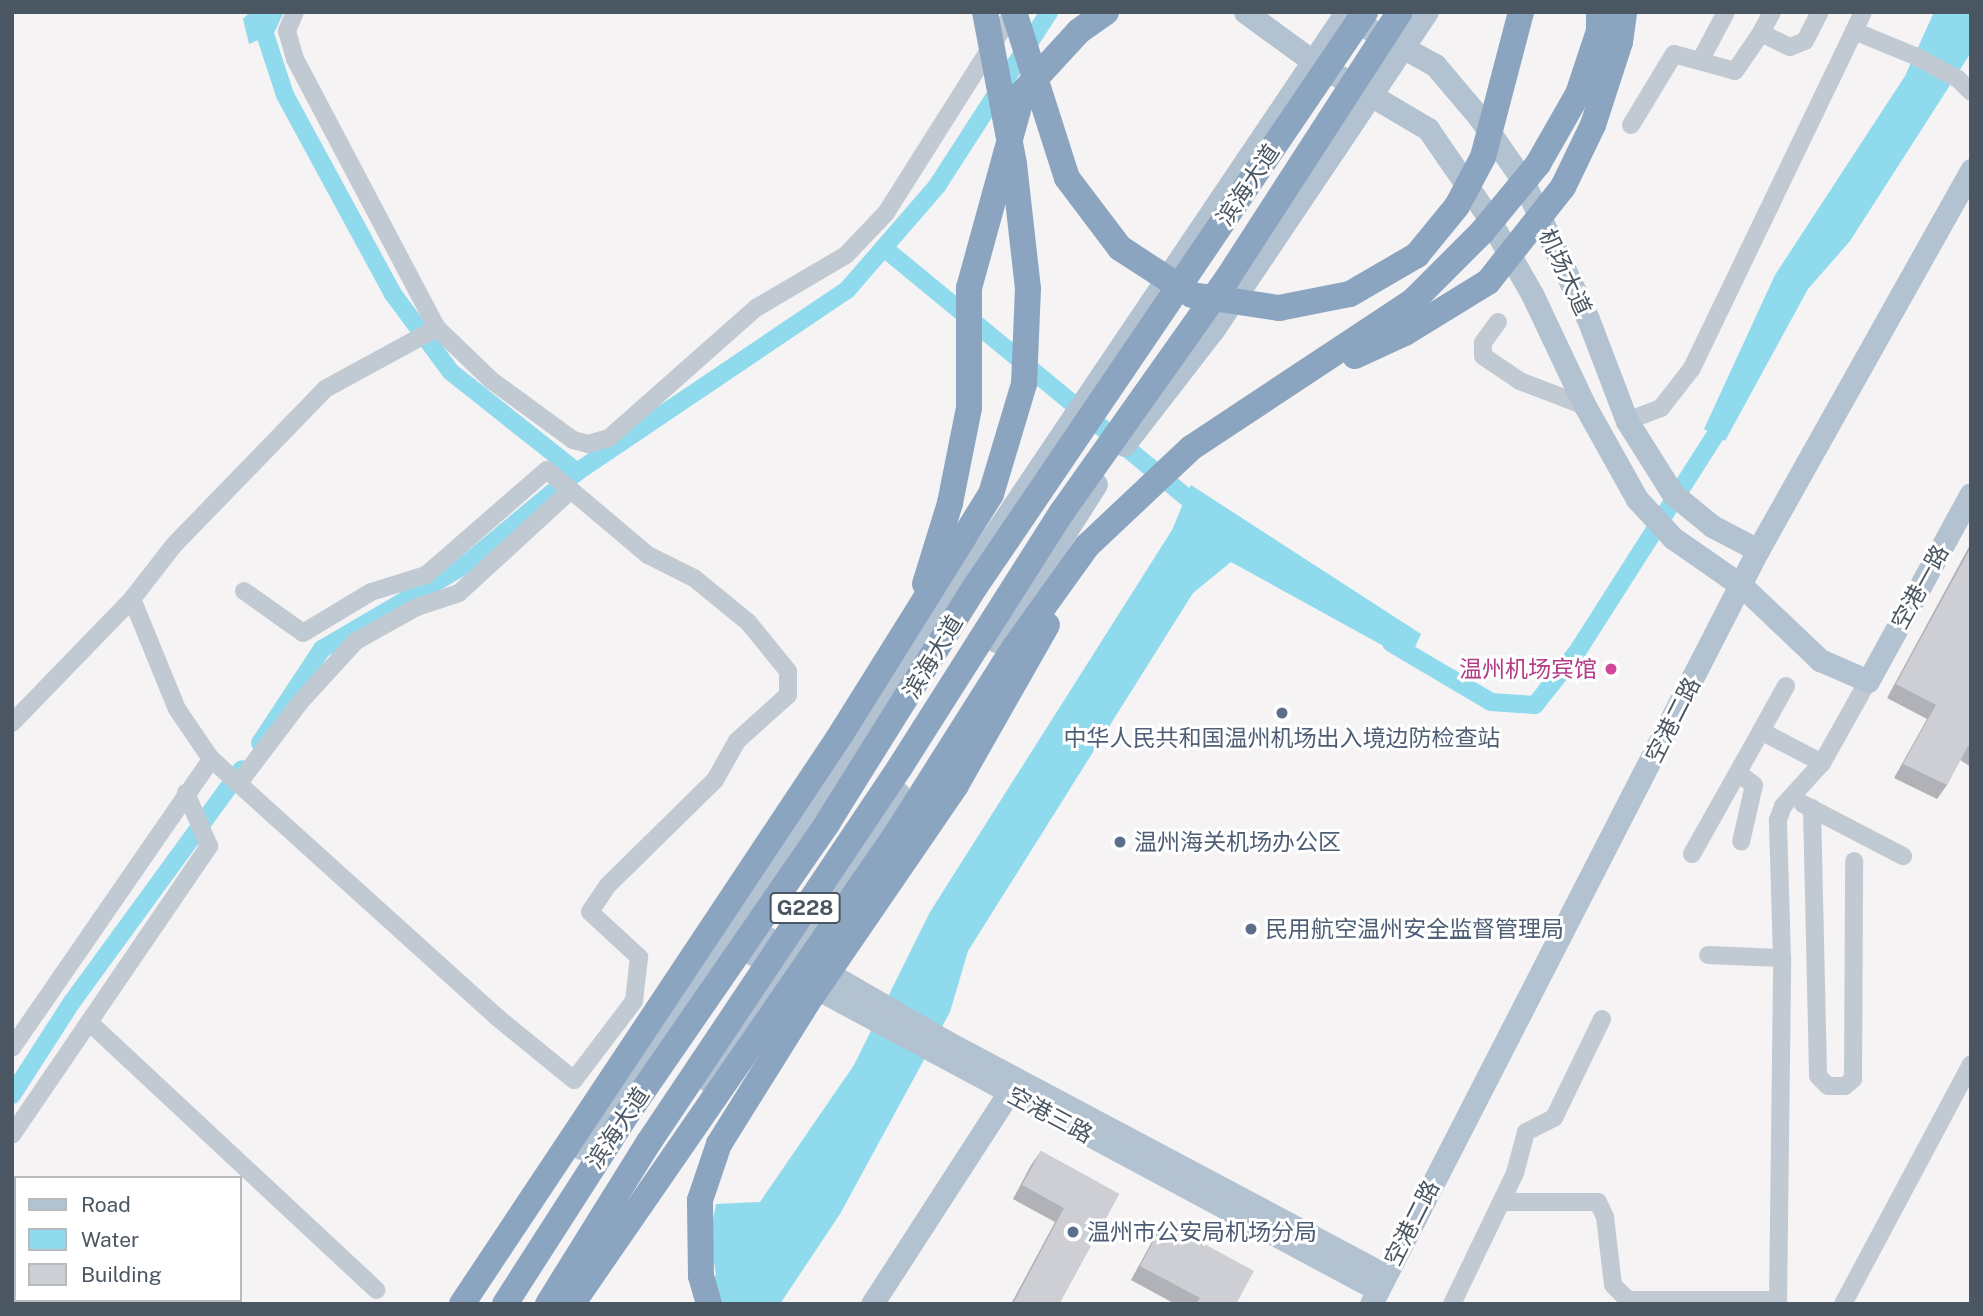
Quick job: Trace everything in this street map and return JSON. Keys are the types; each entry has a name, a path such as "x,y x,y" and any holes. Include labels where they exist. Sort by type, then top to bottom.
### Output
{"highway":[{"path":"462,1304 914,619 991,494 1024,384 1028,289 1014,164 985,12"},
{"path":"1013,12 1067,178 1120,248 1192,295 1279,308 1350,293 1417,255 1457,206 1483,157 1521,12"},
{"path":"914,619 950,503 969,408 969,288 1023,92 1079,31 1106,12"},
{"name":"滨海大道","path":"548,1304 649,1142 900,767 1062,512 1227,279 1400,12"},
{"path":"572,1304 895,836 1014,648 1087,546 1191,448 1284,389 1413,301 1482,232 1538,164 1578,94 1599,31 1599,12"},
{"path":"1284,389 1405,333 1488,282 1563,187 1593,125 1620,42 1624,12"},
{"name":"滨海大道","path":"505,1304 607,1144 828,822 975,587 1349,13"},
{"path":"709,1304 701,1276 699,1200 719,1144 807,1003 956,785 1087,546"}],"main road":[{"name":"机场大道","path":"1245,12 1311,60 1428,129 1485,212 1532,294 1585,406 1637,499 1673,538 1742,586 1819,660 1868,681"},
{"path":"565,1304 1111,462 1213,330 1427,12"},
{"name":"机场大道","path":"1349,13 1435,65 1522,179 1588,319 1628,421 1672,494 1712,526 1758,550"},
{"path":"476,1304 1311,60 1349,13"},
{"name":"空港二路","path":"1378,1290 1742,586 1758,550 1971,170"},
{"name":"空港一路","path":"1868,681 1971,494"},
{"name":"空港三路","path":"730,928 1378,1290"},
{"path":"872,1304 1014,1086"}],"street":[{"path":"295,12 287,31 295,60 438,328 491,380 573,440 588,444 609,438 756,308 846,256 886,213 1013,12"},
{"path":"1700,61 1726,12"},
{"path":"1631,125 1670,58 1680,54 1718,69 1735,71 1772,12"},
{"path":"1761,33 1782,45 1799,46 1820,12"},
{"path":"1628,421 1661,408 1692,368 1863,12"},
{"path":"1854,31 1915,56 1958,79 1971,92"},
{"path":"1498,322 1483,343 1483,356 1520,381 1585,406"},
{"path":"12,723 132,599 174,545 325,389 438,328"},
{"path":"132,599 177,709 211,759 498,1018 574,1080 634,1001 639,957 590,912 608,885 715,780 737,741 788,695 788,671 748,622 694,578 648,555 547,470 426,575 372,592 303,633 244,591"},
{"path":"234,780 356,641 416,607 460,593 567,486"},
{"path":"1502,1202 1598,1202 1605,1217 1613,1285 1628,1300 1778,1302 1782,958 1778,820 1791,797 1822,763 1868,681"},
{"path":"1692,854 1786,686"},
{"path":"1761,730 1822,763"},
{"path":"12,1048 211,759"},
{"path":"1738,773 1754,785 1741,842"},
{"path":"12,1135 209,846 186,793"},
{"path":"1791,797 1902,856"},
{"path":"1812,808 1818,1076 1828,1086 1845,1086 1853,1079 1854,862"},
{"path":"1707,955 1782,958"},
{"path":"1452,1304 1502,1202 1526,1132 1554,1118 1602,1018"},
{"path":"89,1022 376,1290"},
{"path":"1843,1304 1971,1064"}],"water":[{"path":"250,12 284,12 274,33 249,44 243,19"},
{"path":"1934,12 1971,12 1970,54 1850,241 1808,289 1725,441 1704,429 1775,275 1905,76"},
{"path":"1191,485 1421,634 1409,660 1231,562 1193,593 968,951 950,1012 840,1214 780,1304 697,1304 716,1275 710,1235 716,1204 760,1202 854,1065 930,912 1172,530"}],"building":[{"path":"1971,547 1971,747 1968,746 1947,785 1903,764 1936,705 1896,684"},
{"name":"温州市公安局机场分局","path":"1041,1151 1119,1194 1059,1304 1013,1304 1064,1208 1022,1185"},
{"path":"1164,1222 1254,1271 1236,1304 1196,1304 1200,1298 1140,1266"}],"waterway":[{"path":"268,12 263,28 285,95 393,294 451,372 577,472"},
{"path":"260,743 322,649 465,565 577,472 847,290 937,186 1049,12"},
{"path":"884,248 1202,510"},
{"path":"1391,643 1491,702 1535,705 1577,652 1721,426"},
{"path":"12,1095 72,1002 242,769"}],"place":[{"name":"温州机场宾馆","path":"1611,669"},
{"name":"中华人民共和国温州机场出入境边防检查站","path":"1282,713"},
{"name":"温州海关机场办公区","path":"1120,842"},
{"name":"民用航空温州安全监督管理局","path":"1251,929"},
{"name":"温州市公安局机场分局","path":"1073,1232"}]}
